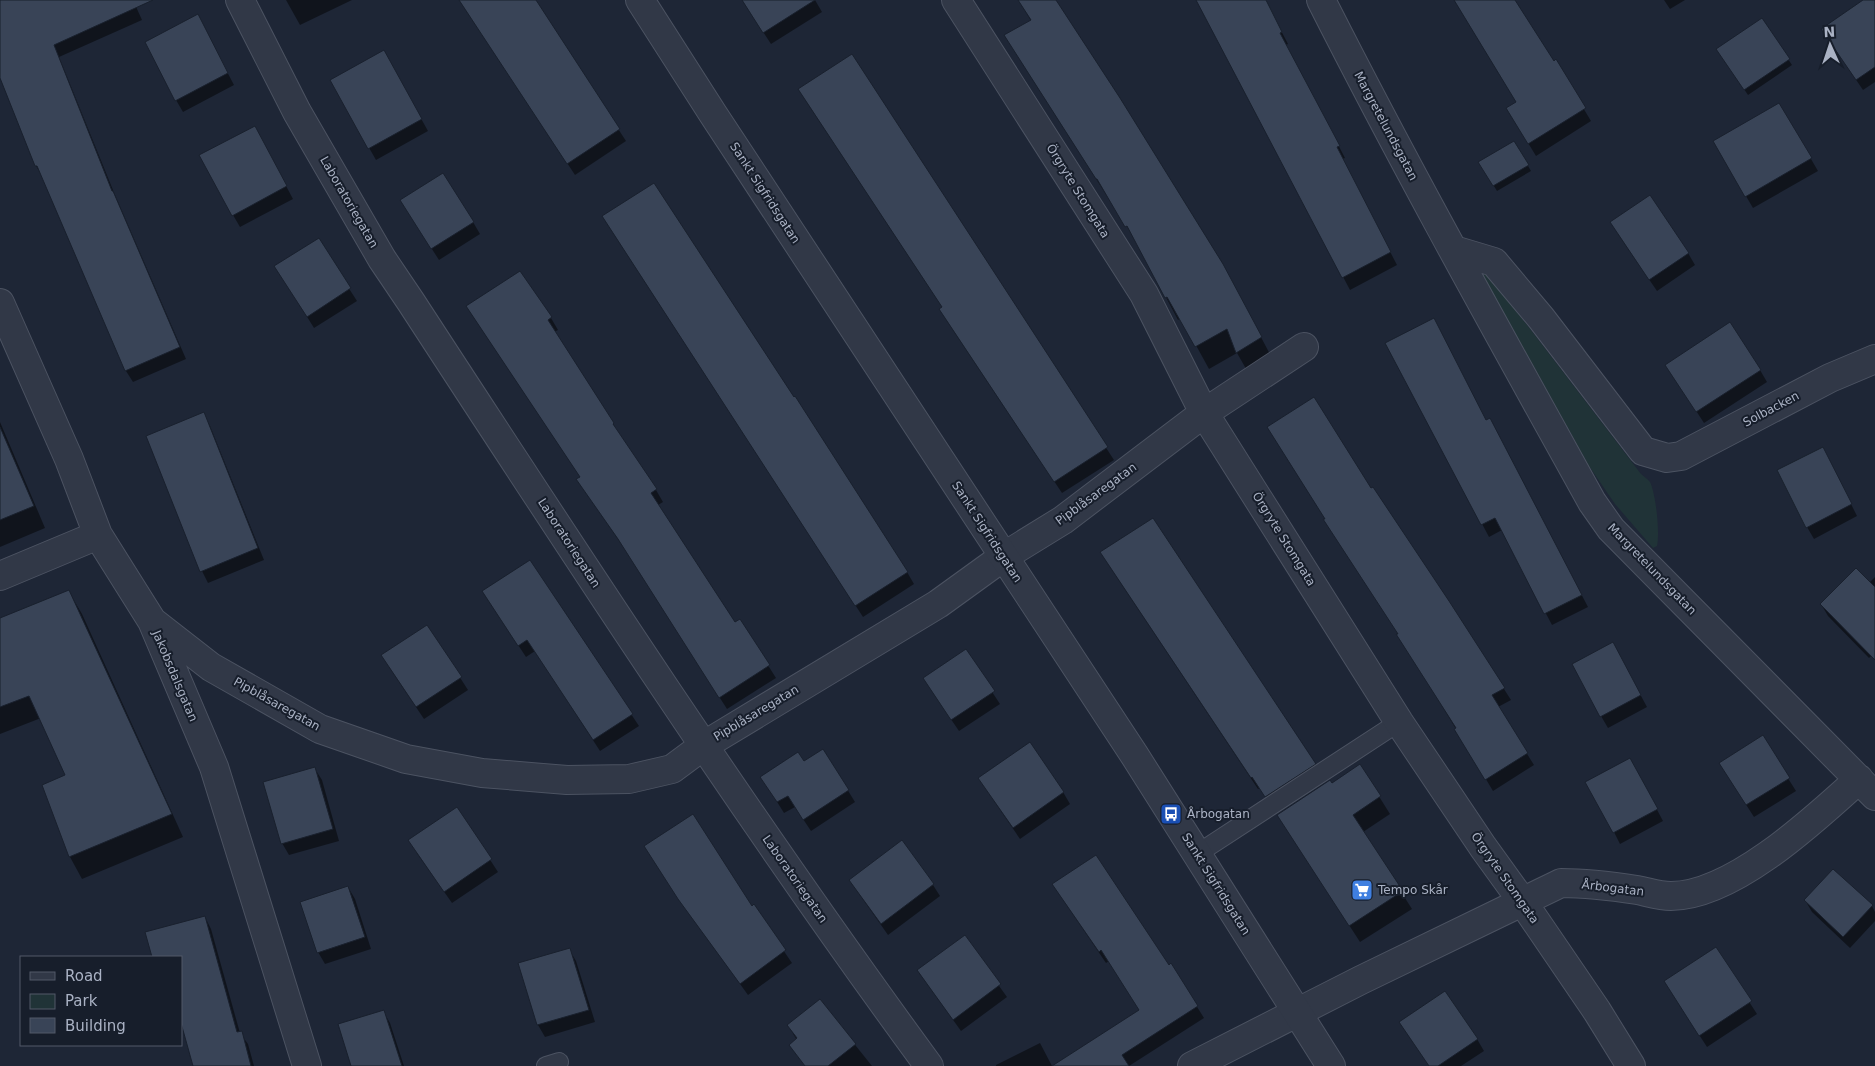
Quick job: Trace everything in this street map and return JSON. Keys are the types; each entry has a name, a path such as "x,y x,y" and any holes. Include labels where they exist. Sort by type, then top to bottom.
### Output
{"street":[{"name":"Laboratoriegatan","path":"240,0 296,112 382,259 702,746 825,922 929,1066"},
{"name":"Sankt Sigfridsgatan","path":"640,0 1135,756 1331,1066"},
{"name":"Örgryte Stomgata","path":"956,0 1144,294 1204,413 1399,722 1597,1011 1631,1066"},
{"name":"Margretelundsgatan","path":"1321,0 1378,113 1587,493 1611,528 1870,789"},
{"name":"Solbacken","path":"1454,250 1494,262 1541,318 1643,451 1668,458 1681,456 1830,378 1875,359"},
{"name":"Jakobsdalsgatan","path":"0,303 69,459 98,535 152,621 214,767 307,1066"},
{"name":"Pipblåsaregatan","path":"152,621 211,667 320,729 406,759 482,773 567,780 629,779 672,769 702,746 938,604 1003,557 1063,520 1204,413 1304,347"},
{"path":"0,576 98,535"},
{"name":"Årbogatan","path":"1192,1066 1560,883 1592,883 1671,896 1707,890 1746,870 1804,830 1870,789"}],"lane":[{"path":"1197,854 1399,722"}],"green space":[{"path":"1477,265 1501,291 1641,474 1650,482 1657,514 1657,546 1653,548 1615,504 1589,466"}],"building":[{"path":"0,0 153,0 54,45 112,191 180,347 125,371 37,166 35,166 0,78"},
{"path":"459,0 536,0 620,129 567,164"},
{"path":"742,0 815,0 763,33"},
{"path":"1018,0 1056,0 1120,98 1223,264 1262,337 1236,353 1227,329 1195,347 1167,297 1165,298 1127,226 1125,227 1097,179 1004,35 1031,20"},
{"path":"1196,0 1266,0 1282,32 1280,33 1340,146 1337,147 1391,252 1342,278"},
{"path":"1454,0 1515,0 1554,61 1556,59 1586,108 1528,144 1506,108 1516,102"},
{"path":"1863,0 1875,0 1875,67 1856,80 1821,29"},
{"path":"198,14 228,73 175,101 145,42"},
{"path":"1762,18 1790,59 1744,90 1716,49"},
{"path":"384,50 422,119 368,149 330,80"},
{"path":"852,54 1108,447 1054,482 939,309 942,307 798,89"},
{"path":"1779,103 1812,158 1745,197 1713,141"},
{"path":"255,126 287,186 232,216 199,155"},
{"path":"1514,141 1529,165 1493,186 1478,162"},
{"path":"443,173 474,222 431,249 400,200"},
{"path":"654,183 795,396 908,572 855,606 602,216"},
{"path":"1650,195 1689,253 1649,280 1610,222"},
{"path":"319,238 351,288 307,317 274,266"},
{"path":"520,271 552,317 548,320 613,424 657,489 651,493 735,622 740,619 770,665 719,698 618,539 576,479 580,477 466,306"},
{"path":"1434,318 1486,420 1490,418 1582,595 1544,614 1495,518 1481,525 1385,343"},
{"path":"1730,322 1761,370 1696,412 1665,365"},
{"path":"1314,397 1371,488 1373,487 1505,688 1492,695 1528,753 1485,780 1454,729 1456,728 1396,634 1398,634 1323,519 1325,519 1267,427"},
{"path":"204,412 258,548 200,572 146,436"},
{"path":"0,427 34,506 0,520"},
{"path":"1823,447 1852,504 1806,528 1777,470"},
{"path":"1153,518 1316,764 1265,797 1100,552"},
{"path":"530,560 633,714 593,740 527,640 518,646 482,591"},
{"path":"1856,568 1875,587 1875,660 1820,604"},
{"path":"69,590 172,814 69,857 42,785 65,775 29,696 0,707 0,618"},
{"path":"427,625 462,677 416,707 381,655"},
{"path":"1613,642 1641,695 1600,717 1572,664"},
{"path":"966,649 995,691 951,720 923,678"},
{"path":"1763,735 1790,778 1746,805 1719,763"},
{"path":"1030,742 1064,792 1013,828 978,778"},
{"path":"823,749 849,790 803,820 788,796 777,802 760,777 798,752 804,761"},
{"path":"1630,758 1658,809 1613,833 1585,782"},
{"path":"1360,764 1381,796 1353,815 1403,891 1349,926 1277,815 1330,780 1332,783"},
{"path":"315,767 333,829 281,844 263,782"},
{"path":"457,807 492,859 444,892 408,840"},
{"path":"693,814 752,906 754,904 786,950 740,984 678,899 644,846"},
{"path":"902,840 934,884 881,924 849,880"},
{"path":"1096,855 1169,965 1171,963 1198,1006 1122,1055 1129,1066 1052,1066 1139,1010 1101,950 1099,952 1052,884"},
{"path":"1833,869 1873,905 1843,937 1804,900"},
{"path":"348,886 365,937 317,953 300,902"},
{"path":"205,916 237,1032 242,1031 251,1066 193,1066 182,1027 182,956 152,956 145,932"},
{"path":"965,935 1001,984 953,1020 917,970"},
{"path":"1716,947 1752,1001 1699,1036 1664,981"},
{"path":"570,948 589,1010 537,1025 518,963"},
{"path":"1445,991 1478,1039 1438,1066 1429,1066 1399,1022"},
{"path":"820,999 856,1044 828,1066 805,1066 789,1045 797,1038 787,1025"},
{"path":"384,1010 402,1066 351,1066 338,1024"}],"place":[{"name":"Årbogatan","path":"1171,814"},
{"name":"Tempo Skår","path":"1362,890"}]}
